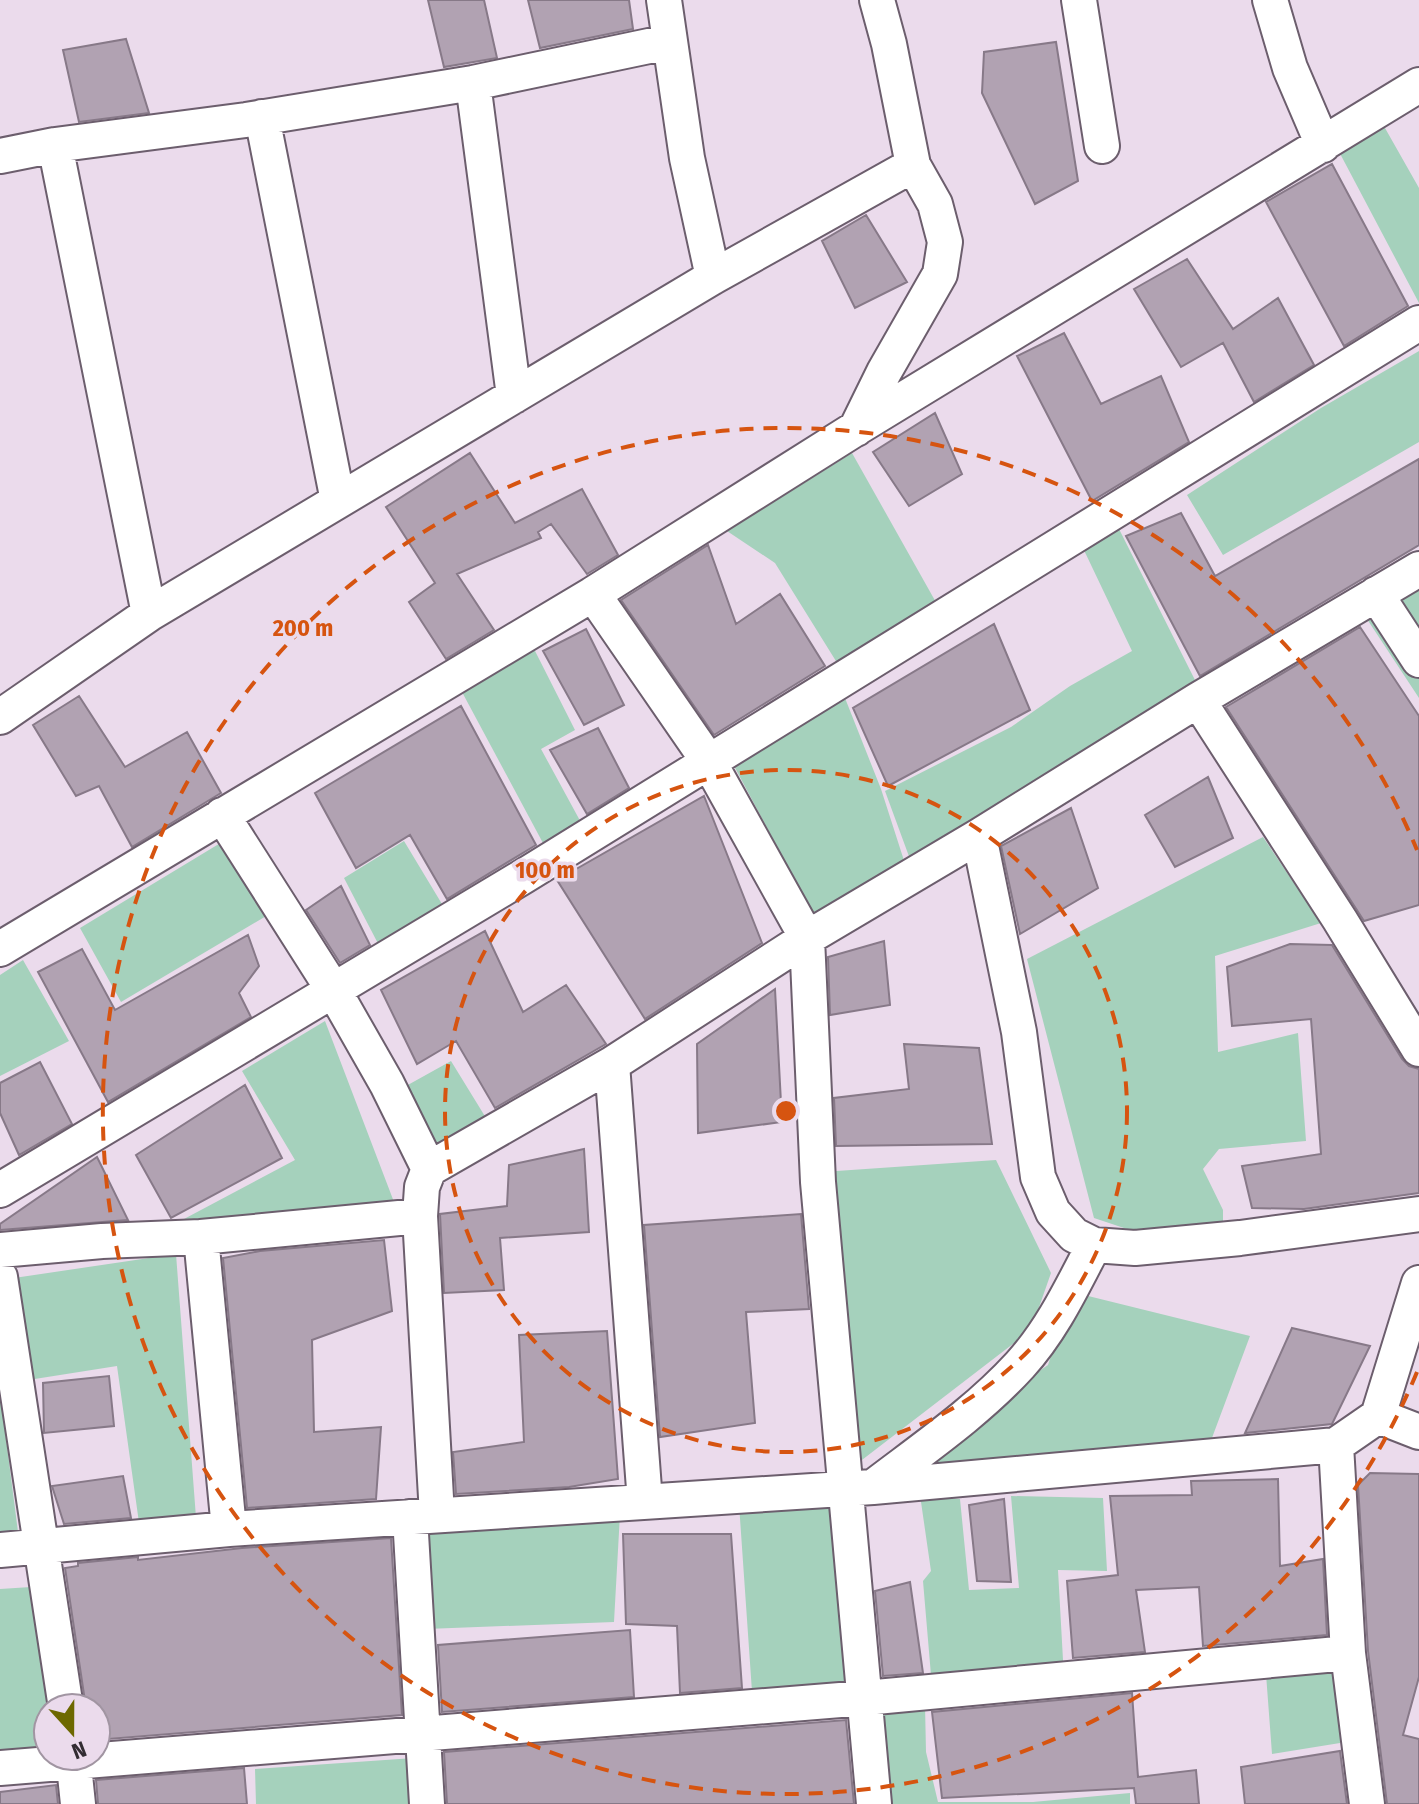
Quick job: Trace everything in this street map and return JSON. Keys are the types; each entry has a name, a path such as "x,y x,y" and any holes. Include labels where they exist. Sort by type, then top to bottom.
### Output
{"street":[{"path":"664,0 687,158 713,277"},
{"path":"855,429 940,274 945,242 935,204 913,165 877,0"},
{"path":"1079,0 1102,146"},
{"path":"1270,0 1290,68 1323,145"},
{"path":"0,156 55,145 262,117 473,83 668,42"},
{"path":"473,83 514,396"},
{"path":"0,949 593,594 855,429 1419,85"},
{"path":"262,117 338,501"},
{"path":"55,145 149,614"},
{"path":"0,717 149,614 713,277 913,165"},
{"path":"0,1190 709,762 1419,323"},
{"path":"427,1804 420,1216 422,1187 429,1169 612,1064 807,938 1419,569"},
{"path":"593,594 709,762 807,938 818,1182 860,1488 865,1698 874,1804"},
{"path":"1376,594 1419,660"},
{"path":"1198,700 1419,1049"},
{"path":"222,815 334,991 387,1084 429,1169"},
{"path":"979,836 1019,1032 1038,1177 1053,1212 1074,1235 1094,1245 1135,1248 1240,1238 1419,1214"},
{"path":"612,1064 645,1502"},
{"path":"0,1250 201,1237 420,1216"},
{"path":"201,1237 229,1529"},
{"path":"860,1488 983,1402 1021,1364 1055,1316 1094,1245"},
{"path":"0,1277 64,1692"},
{"path":"0,1550 229,1529 860,1488 1336,1445 1378,1416 1419,1283"},
{"path":"1378,1416 1419,1432"},
{"path":"1336,1445 1348,1653 1367,1804"},
{"path":"112,1756 865,1698 1348,1653"},
{"path":"0,1768 32,1764"},
{"path":"75,1772 78,1804"}],"green space":[{"path":"1381,121 1419,188 1419,303 1336,146"},
{"path":"1419,351 1419,442 1223,555 1187,495 1321,408"},
{"path":"852,453 942,613 844,674 775,563 727,531"},
{"path":"1117,525 1201,692 914,870 885,791 1011,727 1070,686 1132,651 1082,546"},
{"path":"1419,585 1419,698 1365,616"},
{"path":"534,649 575,730 541,749 590,839 551,858 462,692"},
{"path":"843,693 881,789 908,873 816,920 733,764"},
{"path":"232,836 273,912 121,1002 80,928"},
{"path":"1263,837 1321,923 1215,956 1218,1052 1298,1033 1306,1141 1219,1149 1203,1169 1223,1210 1223,1227 1145,1235 1094,1218 1027,959"},
{"path":"404,841 451,919 385,957 344,878"},
{"path":"23,960 69,1041 0,1076 0,975"},
{"path":"325,1021 394,1202 152,1236 295,1160 242,1071"},
{"path":"451,1061 494,1131 443,1158 406,1086"},
{"path":"996,1160 1051,1273 1031,1330 858,1463 822,1172"},
{"path":"176,1254 198,1544 142,1544 117,1366 22,1381 14,1278"},
{"path":"1072,1292 1250,1336 1200,1470 881,1480 1048,1365"},
{"path":"0,1392 22,1563 0,1566"},
{"path":"920,1495 960,1499 969,1590 1019,1588 1011,1496 1103,1498 1107,1571 1058,1570 1064,1678 932,1687 923,1581 931,1571"},
{"path":"837,1496 856,1698 753,1706 739,1504"},
{"path":"620,1514 614,1622 426,1629 419,1534"},
{"path":"31,1587 48,1692 32,1692 32,1761 0,1771 0,1589"},
{"path":"1339,1665 1340,1743 1272,1754 1266,1674"},
{"path":"925,1705 926,1752 938,1802 1033,1802 1130,1793 1130,1804 879,1804 869,1710"},
{"path":"414,1758 416,1804 256,1804 255,1769"}],"building":[{"path":"428,0 484,0 497,58 444,67"},
{"path":"528,0 629,0 633,29 540,48"},
{"path":"126,39 149,113 79,122 63,50"},
{"path":"1056,42 1078,181 1035,204 982,93 984,52"},
{"path":"1332,164 1408,306 1344,346 1266,202"},
{"path":"866,215 907,282 855,308 822,241"},
{"path":"1187,259 1233,329 1278,298 1314,365 1254,402 1223,343 1181,367 1134,289"},
{"path":"1064,333 1101,404 1161,376 1189,442 1092,501 1017,356"},
{"path":"935,413 962,474 909,506 873,452"},
{"path":"470,453 515,523 582,489 618,555 587,574 551,524 538,532 541,538 457,574 494,630 446,659 409,602 435,583 386,507"},
{"path":"1419,459 1419,545 1200,676 1126,536 1181,513 1215,576"},
{"path":"708,545 736,624 780,594 825,666 714,735 621,600"},
{"path":"994,624 1030,710 888,786 853,708"},
{"path":"1360,627 1419,716 1419,905 1364,921 1226,707"},
{"path":"586,629 624,705 584,725 543,651"},
{"path":"79,696 125,767 187,732 221,793 132,847 99,786 76,796 33,725"},
{"path":"461,706 536,845 447,899 410,835 356,868 315,793"},
{"path":"598,728 629,788 587,814 550,750"},
{"path":"1208,777 1233,838 1175,867 1145,815"},
{"path":"704,796 762,943 645,1019 557,880"},
{"path":"1071,808 1098,888 1020,934 1001,846"},
{"path":"341,886 370,945 340,963 306,910"},
{"path":"485,931 523,1012 566,985 606,1044 495,1108 456,1041 417,1064 381,990"},
{"path":"248,935 259,966 239,993 251,1017 108,1102 38,972 82,949 115,1010"},
{"path":"884,941 890,1005 830,1015 828,957"},
{"path":"1290,944 1332,945 1402,1059 1409,1066 1419,1069 1419,1193 1304,1209 1252,1208 1242,1166 1321,1154 1311,1019 1232,1026 1227,967"},
{"path":"775,989 782,1122 698,1133 697,1044"},
{"path":"904,1044 979,1048 992,1144 836,1146 834,1098 909,1089"},
{"path":"40,1062 72,1124 19,1155 0,1113 0,1083"},
{"path":"245,1085 282,1158 171,1218 136,1155"},
{"path":"584,1149 589,1232 500,1238 504,1290 444,1293 440,1214 507,1206 509,1165"},
{"path":"97,1157 128,1220 0,1230 0,1224"},
{"path":"801,1214 809,1309 746,1312 755,1423 660,1437 644,1225"},
{"path":"384,1240 392,1311 312,1340 314,1432 381,1427 376,1499 247,1508 223,1258 260,1251"},
{"path":"1292,1328 1370,1346 1332,1424 1245,1433"},
{"path":"607,1331 618,1479 569,1487 456,1494 453,1452 524,1442 519,1335"},
{"path":"109,1376 114,1426 44,1433 43,1383"},
{"path":"1370,1473 1419,1474 1419,1677 1403,1735 1419,1739 1419,1804 1387,1804 1368,1651 1358,1485"},
{"path":"123,1476 131,1518 64,1524 52,1486"},
{"path":"1278,1479 1280,1566 1323,1559 1327,1635 1203,1646 1199,1587 1136,1590 1145,1652 1073,1658 1067,1581 1118,1575 1110,1496 1192,1495 1191,1481"},
{"path":"1004,1499 1011,1582 977,1581 969,1505"},
{"path":"623,1534 731,1534 742,1688 680,1693 677,1626 626,1624"},
{"path":"391,1538 402,1715 112,1739 112,1692 84,1692 65,1568 78,1566 78,1563 138,1557 138,1560 242,1548"},
{"path":"910,1582 923,1673 883,1676 875,1591"},
{"path":"630,1630 634,1697 442,1712 438,1645"},
{"path":"1132,1693 1138,1777 1196,1770 1199,1804 1136,1804 1134,1788 942,1798 932,1712"},
{"path":"846,1720 854,1804 447,1804 444,1752"},
{"path":"1340,1751 1347,1804 1245,1804 1241,1767"},
{"path":"244,1768 247,1804 98,1804 96,1780"},
{"path":"56,1785 58,1804 0,1804 0,1792"}]}
